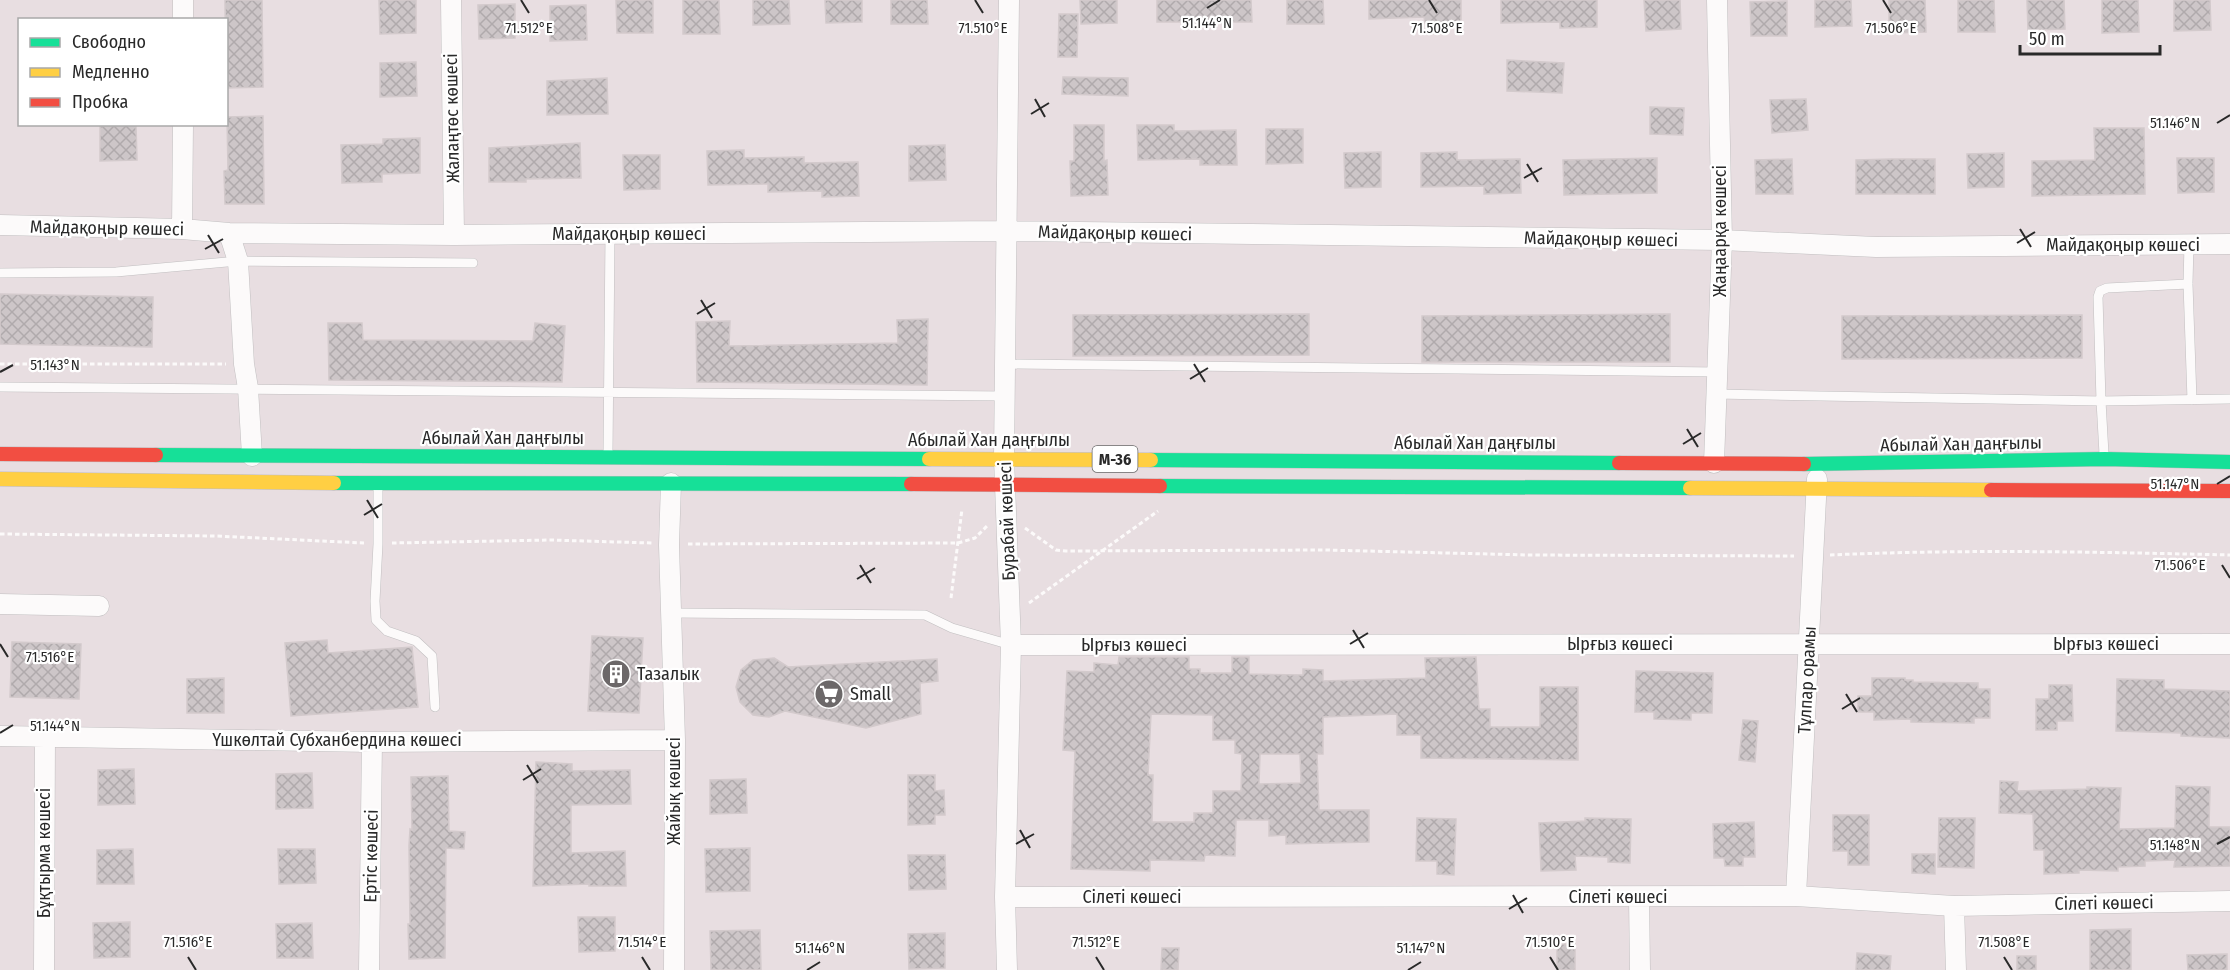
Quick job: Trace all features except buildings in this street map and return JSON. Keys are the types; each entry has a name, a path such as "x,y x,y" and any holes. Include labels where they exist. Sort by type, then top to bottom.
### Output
{"main road":[{"name":"Абылай Хан даңғылы","path":"0,454 1819,464 2104,459 2230,462"},
{"name":"M-36","path":"0,479 378,484 1005,484 2230,491"}],"street":[{"path":"183,0 183,18"},
{"name":"Жалаңтөс көшесі","path":"451,0 454,235"},
{"name":"Бурабай көшесі","path":"1007,970 1005,897 1011,645 1005,484 1009,0"},
{"name":"Жаңаарқа көшесі","path":"1714,463 1722,240 1717,0"},
{"path":"182,229 183,126"},
{"name":"Майдақоңыр көшесі","path":"0,225 182,229 229,233 454,235 1006,231 1722,240 1876,247 2230,244"},
{"path":"229,233 238,261 244,364 249,388 252,456"},
{"name":"Тұлпар орамы","path":"1796,896 1819,464"},
{"name":"Жайық көшесі","path":"671,483 669,545 675,740 674,970"},
{"path":"0,604 99,606"},
{"name":"Ырғыз көшесі","path":"1011,645 2230,644"},
{"name":"Үшкөлтай Субханбердина көшесі","path":"0,736 372,742 675,740"},
{"name":"Бұқтырма көшесі","path":"44,970 45,736"},
{"name":"Ертіс көшесі","path":"369,970 372,742"},
{"name":"Сілеті көшесі","path":"1005,897 1796,896 1954,906 2230,901"},
{"path":"1639,897 1640,970"},
{"path":"1954,906 1956,970"}],"lane":[{"path":"608,457 610,234"},
{"path":"2189,244 2192,400"},
{"path":"0,273 116,272 238,261 473,263"},
{"path":"2104,459 2098,297 2100,291 2107,288 2188,284"},
{"path":"1005,364 1717,372"},
{"path":"0,387 1005,396"},
{"path":"1716,394 2101,401 2230,399"},
{"path":"378,484 376,620 387,631 416,641 432,656 435,707"},
{"path":"672,613 926,615 952,628 1011,645"}],"path":[{"path":"0,364 244,364"},
{"path":"951,598 963,502"},
{"path":"1029,603 1160,510 1151,506"},
{"path":"0,534 216,536 378,544 550,540 669,545 958,543 975,538 990,523"},
{"path":"1019,523 1056,550 1325,550 1529,555 1813,556 2019,551 2230,555"}],"traffic: fast":[{"path":"156,455 929,459"},
{"path":"1804,464 2105,459 2230,462"},
{"path":"1151,460 1619,463"},
{"path":"334,483 911,484"},
{"path":"1160,486 1690,488"}],"traffic: slow":[{"path":"929,459 1151,460"},
{"path":"0,479 334,483"},
{"path":"1690,488 1991,490"}],"traffic: jam":[{"path":"0,454 156,455"},
{"path":"1619,463 1804,464"},
{"path":"911,484 1160,486"},
{"path":"1991,490 2230,491"}],"place":[{"name":"Тазалык","path":"616,674"},
{"name":"Small","path":"829,694"}]}
